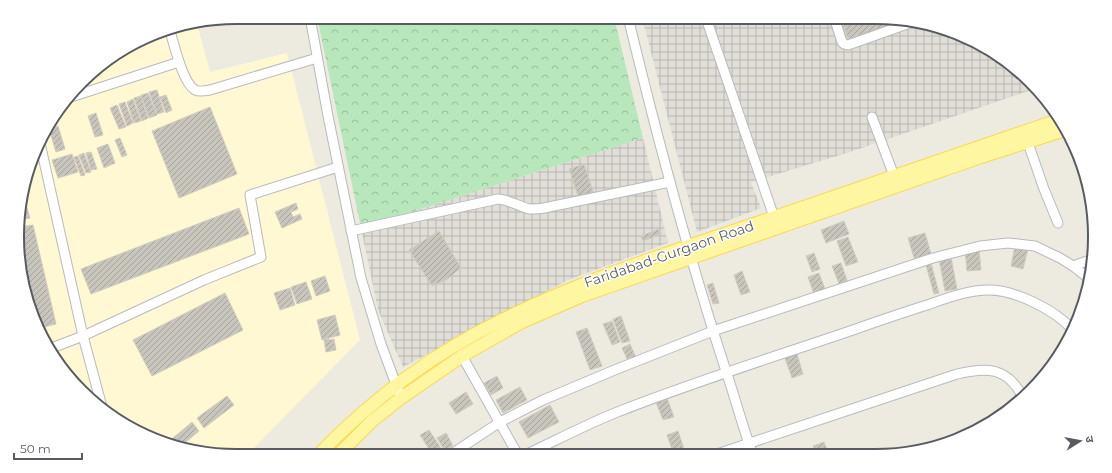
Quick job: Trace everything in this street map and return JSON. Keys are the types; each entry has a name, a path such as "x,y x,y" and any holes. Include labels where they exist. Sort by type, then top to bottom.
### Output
{"main road":[{"name":"Faridabad-Gurgaon Road","path":"344,449 372,421 401,398 462,356 522,322 774,217 1054,121"},
{"name":"Faridabad-Gurgaon Road","path":"323,449 396,385 501,320 558,294 1061,132"}],"street":[{"path":"311,24 338,167 361,278 381,344 401,398"},
{"path":"630,24 688,253 751,449"},
{"path":"708,24 774,217"},
{"path":"836,24 842,42 848,45 902,26"},
{"path":"171,34 179,62 189,84 194,89 204,91 317,58"},
{"path":"79,94 179,62"},
{"path":"872,117 894,176"},
{"path":"1028,143 1058,223"},
{"path":"42,151 83,336 100,399"},
{"path":"55,347 83,336 204,280 261,257 250,195 338,167"},
{"path":"351,231 498,199 511,201 531,209 544,208 670,182"},
{"path":"459,449 500,422 562,392 712,331 933,258 980,246 1008,243 1035,246 1060,258 1084,275"},
{"path":"1073,266 1086,261"},
{"path":"538,449 614,414 727,373 954,296 975,291 998,291 1032,302 1055,314 1069,325"},
{"path":"462,356 515,449"},
{"path":"732,449 957,374 972,371 987,370 1001,373 1016,386 1020,392"}],"shaded area":[{"path":"644,24 889,24 917,28 944,35 982,52 1005,68 1030,90 850,152 751,182 761,208 697,232"},
{"path":"195,28 198,28 210,72 287,53 360,340 253,449 223,449 195,445 168,438 130,421 96,396 77,377 52,343 35,305 28,278 24,250 24,223 28,195 35,168 52,130 77,96 96,77 130,52 168,35"},
{"path":"643,138 668,243 568,280 403,367 378,310 361,228"}],"green space":[{"path":"318,24 616,24 643,138 361,228"}],"building":[{"path":"843,24 892,24 848,39"},
{"path":"157,90 164,112 157,114 149,92"},
{"path":"148,93 157,115 149,118 141,95"},
{"path":"166,95 172,110 166,113 160,97"},
{"path":"141,96 148,118 142,121 134,98"},
{"path":"133,99 141,121 134,123 127,102"},
{"path":"125,102 133,123 127,126 119,104"},
{"path":"117,105 126,127 119,129 110,108"},
{"path":"210,107 237,174 179,198 152,131"},
{"path":"96,113 103,135 95,137 88,116"},
{"path":"58,126 65,149 56,152 50,134 54,127"},
{"path":"120,138 127,155 122,157 115,140"},
{"path":"108,144 115,163 104,168 97,148"},
{"path":"91,152 97,169 91,170 86,153"},
{"path":"84,153 91,172 86,173 79,155"},
{"path":"72,154 78,172 58,178 52,160"},
{"path":"78,156 85,175 81,176 74,157"},
{"path":"584,164 594,194 579,199 569,169"},
{"path":"296,203 298,209 291,212 293,217 300,214 302,219 282,228 275,212"},
{"path":"26,206 30,218 25,219"},
{"path":"239,208 249,234 91,294 81,269"},
{"path":"844,221 849,234 826,243 821,230"},
{"path":"33,225 56,324 44,327 35,305 28,278 24,250 24,226"},
{"path":"659,229 661,234 643,241 641,236"},
{"path":"439,231 461,268 446,280 432,286 409,250"},
{"path":"925,233 932,257 915,261 908,238"},
{"path":"848,237 858,262 846,266 837,241"},
{"path":"1015,246 1028,249 1023,269 1011,266"},
{"path":"979,249 981,270 967,271 965,250"},
{"path":"814,253 820,269 812,272 806,256"},
{"path":"951,257 957,289 945,291 939,259"},
{"path":"841,263 848,283 840,286 832,266"},
{"path":"931,263 939,293 934,294 926,265"},
{"path":"742,271 750,292 741,295 734,275"},
{"path":"819,273 826,292 815,297 808,277"},
{"path":"325,276 330,291 316,296 311,281"},
{"path":"306,282 312,299 297,304 291,287"},
{"path":"713,283 719,303 713,304 707,285"},
{"path":"290,288 295,305 280,310 274,293"},
{"path":"225,293 243,330 152,376 133,340"},
{"path":"335,315 340,335 322,340 317,320"},
{"path":"621,316 630,341 622,343 613,319"},
{"path":"612,321 620,342 612,345 603,324"},
{"path":"587,328 602,366 590,370 576,332"},
{"path":"334,339 336,350 326,352 324,340"},
{"path":"630,344 637,360 629,363 622,348"},
{"path":"797,354 803,374 792,378 785,358"},
{"path":"497,376 503,388 491,395 484,383"},
{"path":"520,387 527,400 503,413 496,400"},
{"path":"466,392 473,404 456,414 449,403"},
{"path":"227,396 234,405 204,428 197,418"},
{"path":"667,398 674,417 663,420 656,402"},
{"path":"550,405 559,422 528,438 519,422"},
{"path":"192,422 199,431 185,443 172,439"},
{"path":"429,430 442,449 429,449 420,435"},
{"path":"678,431 684,449 672,449 667,435"},
{"path":"446,433 453,446 448,449 444,449 437,438"},
{"path":"824,442 827,449 814,449 813,446"}]}
